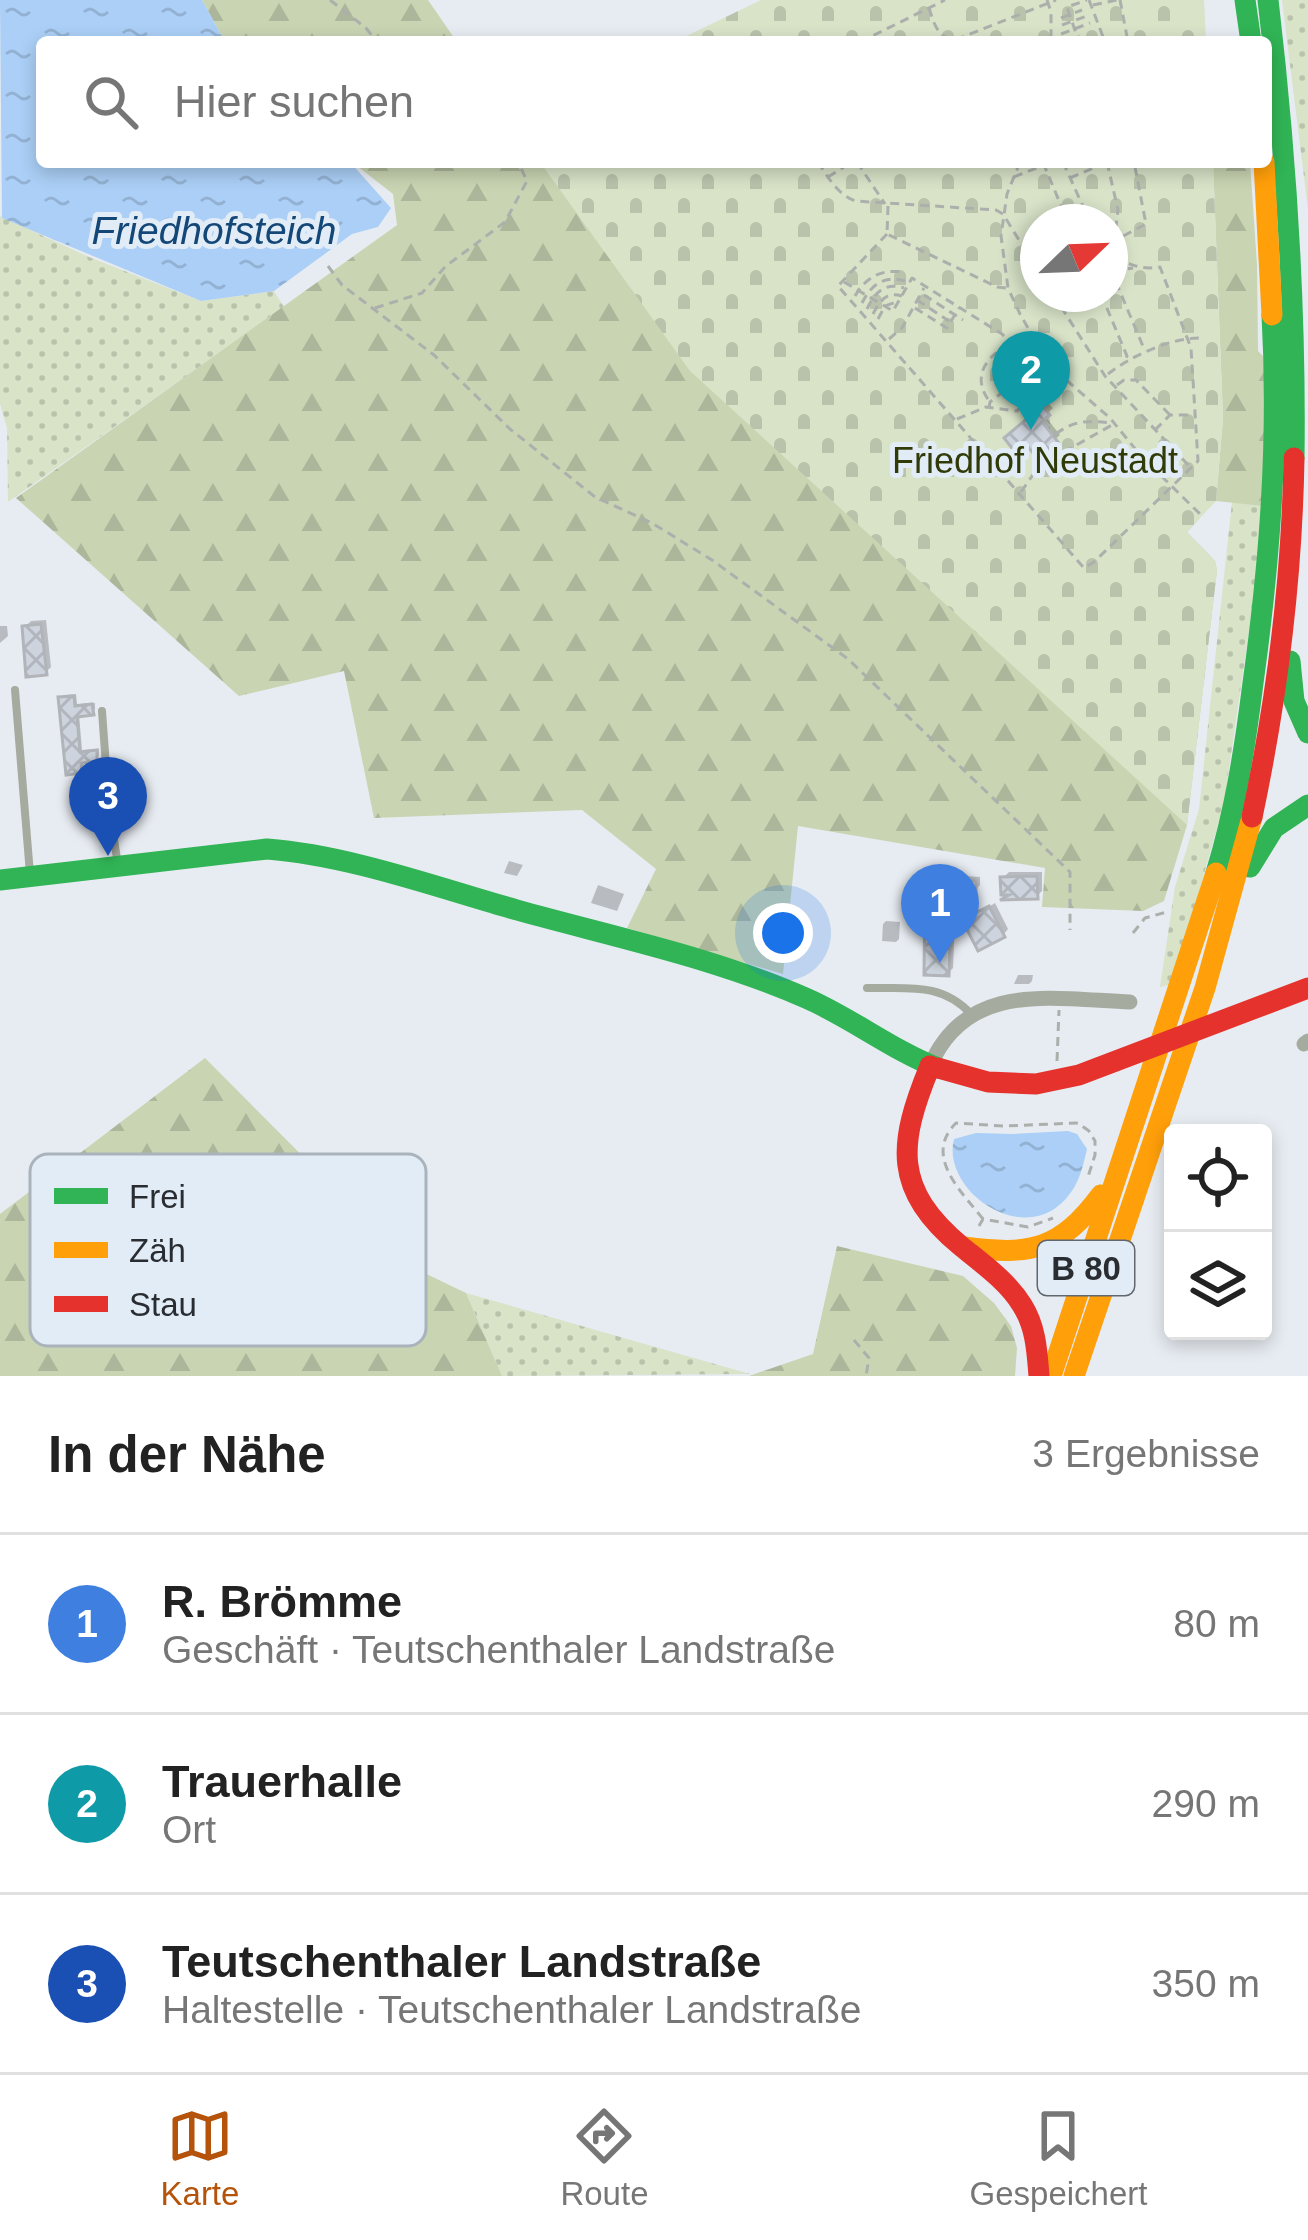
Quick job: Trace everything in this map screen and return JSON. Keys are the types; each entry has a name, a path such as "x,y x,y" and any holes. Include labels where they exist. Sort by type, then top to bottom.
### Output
{"main road":[{"path":"1245,0 1250,36"},
{"name":"B 80","path":"1074,1376 1225,920 1266,752 1282,642 1295,491 1296,366 1283,112 1268,0"},
{"name":"B 80","path":"1051,1376 1220,861 1243,758 1268,575 1273,491 1275,366 1264,168"},
{"path":"1290,567 1290,680 1308,733"},
{"path":"1225,920 1266,837 1308,805"},
{"path":"0,880 267,849 296,851 746,974 813,1000 930,1066 976,1080 1018,1084 1089,1072 1308,988"},
{"path":"930,1066 908,1131 908,1174 923,1209 938,1227 1011,1288 1027,1309 1040,1349 1039,1376"},
{"path":"964,1247 1015,1253 1058,1240 1084,1219 1123,1161"}],"street":[{"path":"930,1066 947,1034 971,1014 1010,1000 1130,1002"}],"lane":[{"path":"15,690 30,877"},
{"path":"102,711 118,867"},
{"path":"867,988 942,992 958,999 971,1014"}],"path":[{"path":"330,0 372,36"},
{"path":"870,36 945,0"},
{"path":"965,36 1056,0"},
{"path":"1060,10 1118,0 1127,36"},
{"path":"1048,2 1051,36"},
{"path":"1089,2 1103,36"},
{"path":"1067,7 1076,36"},
{"path":"929,8 943,36"},
{"path":"1061,18 1082,10"},
{"path":"1062,25 1087,16"},
{"path":"1061,34 1090,23"},
{"path":"374,309 422,293 446,266 505,222 527,182 521,168"},
{"path":"822,168 847,198 865,203 997,210 1020,241"},
{"path":"828,177 844,168"},
{"path":"860,168 887,204 887,234 838,286 1084,568 1198,461 1188,338 1160,266 1128,267"},
{"path":"1018,168 1003,214 1008,288 1051,367 1114,424 1202,516"},
{"path":"1014,177 1036,168"},
{"path":"1045,168 1060,204"},
{"path":"1067,168 1082,204"},
{"path":"1070,178 1093,168"},
{"path":"1108,168 1117,204"},
{"path":"1128,233 1146,224 1135,168"},
{"path":"887,234 1008,288"},
{"path":"1128,264 1135,267"},
{"path":"328,266 342,285 434,355 510,429 595,497 652,523 712,560 848,659 1070,872 1070,931"},
{"path":"857,293 874,275 903,272"},
{"path":"867,309 874,285 898,278 910,283"},
{"path":"842,281 893,311 912,278 1002,334 1027,360 1051,367"},
{"path":"887,341 902,328 925,286"},
{"path":"862,303 887,287 906,289"},
{"path":"921,293 963,320"},
{"path":"876,316 889,295 902,296"},
{"path":"917,300 951,322"},
{"path":"913,307 947,328 959,308"},
{"path":"1128,310 1146,352"},
{"path":"1064,312 1105,376 1191,468"},
{"path":"1109,312 1127,356 1124,363"},
{"path":"1105,376 1146,352 1200,338"},
{"path":"955,419 990,405 1018,380 996,353 981,373 990,405"},
{"path":"1009,369 1024,357"},
{"path":"990,405 1017,411 1051,367"},
{"path":"1114,387 1124,380 1136,380 1170,415"},
{"path":"1033,393 1044,406"},
{"path":"1155,430 1170,415 1195,415"},
{"path":"1044,420 1055,435 1081,421 1114,424"},
{"path":"1019,494 1039,466 1114,424"},
{"path":"1132,933 1145,918 1167,912"},
{"path":"1057,1068 1059,1000"},
{"path":"983,1220 962,1193 941,1151 944,1136 956,1123 1078,1123 1095,1141 1087,1183"},
{"path":"1004,1225 1028,1227 1051,1219"},
{"path":"854,1340 869,1358 866,1376"}],"green space":[{"path":"202,0 428,0 453,36 222,36"},
{"path":"761,0 1204,0 1206,36 686,36"},
{"path":"1282,0 1308,0 1308,209"},
{"path":"360,168 819,168 1199,519 1187,532 1215,561 1217,570 1187,825 1164,901 1143,911 1042,907 1045,868 798,826 783,974 627,928 656,869 582,810 374,818 344,671 239,696 16,498 397,225 393,194"},
{"name":"Friedhof Neustadt","path":"544,168 1213,168 1223,418 1216,501 1187,532 1215,561 1187,825 690,371"},
{"path":"1213,168 1250,168 1258,351 1267,360 1263,506 1216,501 1223,418"},
{"path":"0,216 201,301 274,291 284,307 8,502 7,428 0,404"},
{"path":"1232,502 1263,506 1224,803 1173,984 1160,987 1175,887 1199,809"},
{"path":"205,1058 301,1154 79,1154"},
{"path":"30,1191 30,1346 426,1346 426,1274 466,1293 502,1376 0,1376 0,1214"},
{"path":"837,1246 963,1276 994,1303 1011,1326 1017,1348 1015,1376 749,1376 813,1354"},
{"path":"466,1293 750,1374 502,1376"}],"water":[{"name":"Friedhofsteich","path":"0,0 202,0 222,36 36,36 36,168 355,168 391,208 378,227 352,234 274,291 201,301 2,218"},
{"path":"976,1133 1077,1134 1087,1149 1081,1173 1057,1207 1037,1216 1015,1217 994,1209 961,1179 953,1159 954,1139"}],"building":[{"path":"1042,406 1050,415 1042,422 1058,442 1038,459 1029,448 1019,457 1004,438"},
{"path":"41,624 47,675 26,677 22,626"},
{"path":"74,696 75,706 92,704 94,715 77,717 80,752 97,750 97,761 81,763 82,773 66,775 58,697"},
{"path":"1037,876 1038,899 1000,900 1009,895 1001,895 1000,877"},
{"path":"944,879 976,881 976,893 948,890 948,898 941,898 940,923 951,923 949,976 924,975 925,886 944,886"},
{"path":"989,906 1005,937 978,951 962,920"}],"traffic: fast":[{"path":"1245,0 1250,36"},
{"path":"1268,0 1272,36"},
{"path":"1272,38 1289,229 1294,458"},
{"path":"1216,873 1243,755 1264,591 1274,454 1272,315"},
{"path":"1290,661 1294,701 1308,733"},
{"path":"1250,867 1274,828 1308,805"},
{"path":"0,880 267,849 329,858 737,972 825,1007 938,1068"}],"traffic: slow":[{"path":"1264,168 1272,315"},
{"path":"1074,1376 1205,988 1252,817"},
{"path":"1051,1376 1216,873"},
{"path":"964,1247 1008,1250 1042,1245 1072,1228 1101,1195"}],"traffic: jam":[{"path":"1252,817 1282,639 1294,458"},
{"path":"938,1068 988,1082 1036,1084 1079,1075 1308,988"},
{"path":"930,1066 908,1142 913,1185 939,1226 1022,1305 1033,1331 1039,1376"}],"place":[{"name":"Trauerhalle","path":"1031,430"},
{"name":"Teutschenthaler Landstraße","path":"108,856"},
{"name":"R. Brömme","path":"940,963"}]}
